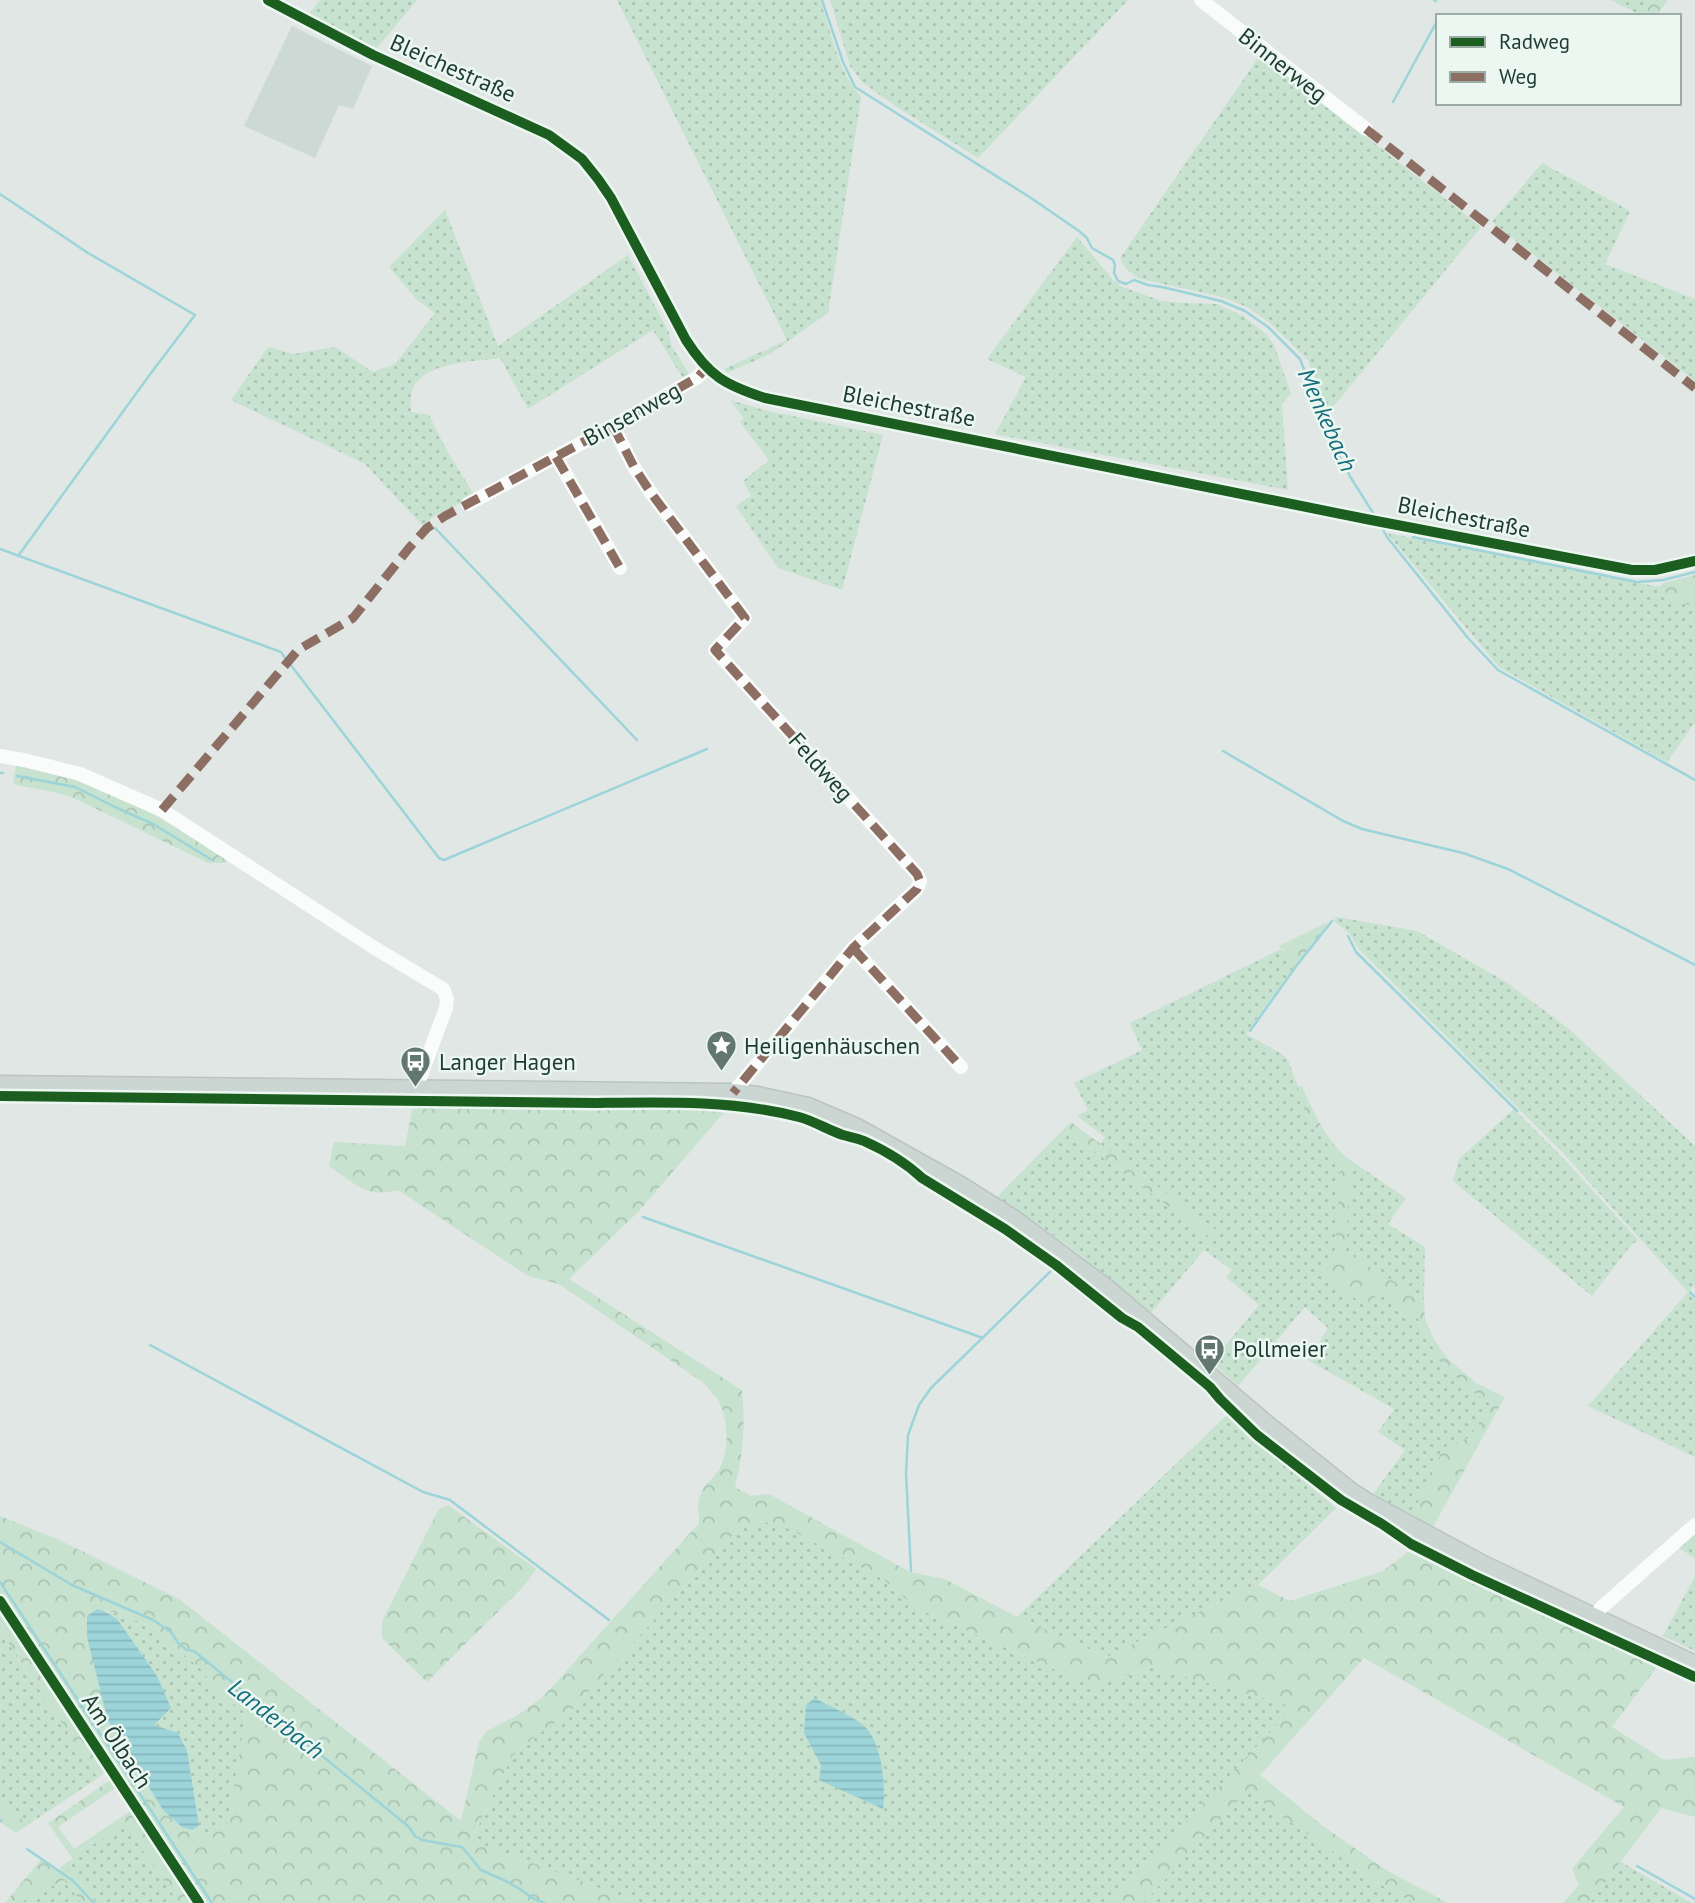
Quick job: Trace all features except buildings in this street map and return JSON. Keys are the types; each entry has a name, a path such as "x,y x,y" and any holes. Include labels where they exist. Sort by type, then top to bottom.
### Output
{"main road":[{"path":"0,1085 733,1093 808,1107 857,1128 959,1185 1013,1219 1107,1289 1352,1493 1405,1525 1483,1566 1695,1665"}],"street":[{"name":"Bleichestraße","path":"268,0 373,55 548,135 582,159 611,198 686,340 706,368 745,392 1388,524 1632,570 1655,570 1695,561"},
{"name":"Binnerweg","path":"1201,0 1366,129"},
{"name":"Binsenweg","path":"468,504 613,426 698,377 706,368"},
{"name":"Feldweg","path":"613,426 650,493 745,618 715,650 917,874 920,881 917,889 853,948 733,1093"},
{"name":"Binsenweg","path":"556,457 620,568"},
{"path":"0,756 80,774 162,810 373,947 443,989 447,999 446,1008 416,1089"},
{"path":"853,948 961,1067"},
{"path":"1595,1617 1601,1608 1695,1525"},
{"name":"Am Ölbach","path":"0,1601 199,1903"}],"shaded area":[{"path":"292,26 372,66 353,109 339,105 315,158 244,126"}],"green space":[{"path":"320,0 417,0 377,48 308,15"},
{"path":"617,0 820,0 846,75 861,97 828,313 770,354 727,373 724,369 787,340"},
{"path":"830,0 1128,0 978,158 863,83 850,66"},
{"path":"1611,0 1654,0 1644,14 1638,14"},
{"path":"1654,0 1668,0 1658,14 1644,14"},
{"path":"1261,54 1481,227 1328,413 1308,360 1270,323 1247,307 1223,297 1140,279 1126,269 1120,258"},
{"path":"1542,163 1630,211 1605,264 1695,299 1695,381 1492,222"},
{"path":"445,210 498,346 628,255 669,333 671,345 689,374 684,380 653,330 528,409 500,358 448,365 424,375 411,395 411,412 429,415 447,451 475,496 434,516 423,526 365,464 231,400 268,347 294,354 335,347 373,372 395,364 435,313 417,300 389,267"},
{"path":"1077,237 1122,287 1162,301 1217,304 1243,316 1265,333 1274,345 1291,394 1282,404 1288,490 995,434 1026,377 987,359"},
{"path":"730,400 764,410 883,435 842,590 778,568 736,506 751,496 743,481 769,460 740,422 744,418"},
{"path":"1387,533 1659,587 1677,602 1688,605 1695,598 1695,722 1667,762 1499,667"},
{"path":"1695,575 1695,598 1688,605 1677,602 1659,587 1664,583"},
{"path":"16,765 61,774 126,798 224,857 226,863 208,863 74,798 13,784"},
{"path":"1336,917 1417,931 1506,982 1569,1029 1695,1146 1695,1285 1688,1292 1564,1154 1359,949 1349,933 1334,921"},
{"path":"1330,921 1297,963 1279,946"},
{"path":"1281,949 1297,963 1246,1034 1288,1060 1305,1111 1341,1164 1334,1263 1369,1308 1378,1292 1420,1320 1440,1362 1470,1390 1491,1404 1469,1439 1444,1448 1412,1515 1373,1494 1405,1450 1378,1432 1394,1409 1308,1360 1328,1328 1305,1307 1238,1386 1212,1362 1259,1305 1226,1277 1232,1270 1204,1250 1150,1314 1076,1252 997,1197 1064,1129 1213,1239 1219,1233 1100,1144 1105,1137 1077,1116 1088,1110 1074,1083 1142,1050 1130,1023"},
{"path":"1302,1086 1328,1136 1350,1160 1346,1252 1424,1300 1425,1319 1434,1340 1448,1359 1476,1383 1505,1397 1433,1527 1412,1515 1444,1447 1469,1438 1491,1404 1470,1390 1440,1362 1420,1320 1378,1292 1369,1308 1323,1276 1327,1260 1334,1262 1341,1164 1305,1111 1298,1087"},
{"path":"413,1105 727,1109 638,1212 569,1279 742,1390 743,1439 735,1487 751,1496 769,1494 910,1572 945,1579 1017,1617 1107,1657 1250,1587 1258,1585 1290,1601 1383,1571 1408,1552 1659,1664 1612,1727 1664,1760 1695,1757 1695,1817 1661,1808 1590,1903 1563,1903 1579,1885 1572,1869 1624,1807 1364,1658 1260,1775 1323,1826 1386,1870 1448,1903 1414,1903 1376,1882 1247,1791 1143,1903 1109,1903 1294,1707 1151,1667 1092,1686 916,1608 883,1579 776,1522 754,1523 733,1534 566,1716 538,1734 512,1756 471,1840 640,1903 206,1903 0,1595 0,1516 57,1539 179,1599 461,1821 479,1742 487,1731 518,1715 543,1697 699,1523 700,1495 723,1462 726,1443 724,1414 716,1397 701,1381 559,1284 528,1276 398,1190 369,1191 329,1166 334,1142 405,1146","holes":["97,1609 122,1614 161,1632 203,1671 215,1693 246,1714 228,1822 213,1833 206,1833 199,1826 192,1830 163,1810 108,1721"]},
{"path":"1514,1109 1638,1240 1631,1245 1592,1296 1453,1181 1459,1159"},
{"path":"1071,1122 1220,1233 1214,1240 1064,1129"},
{"path":"1350,1160 1406,1198 1388,1224 1425,1247 1424,1300 1346,1252"},
{"path":"1688,1292 1695,1300 1695,1457 1588,1406"},
{"path":"1230,1412 1254,1438 1336,1508 1258,1585 1107,1657 1017,1617"},
{"path":"448,1505 536,1569 524,1586 427,1682 382,1638 382,1621 439,1509"},
{"path":"776,1522 883,1579 916,1608 1092,1686 1151,1667 1295,1707 1109,1903 640,1903 471,1841 512,1756 538,1734 566,1716 733,1534 753,1523"},
{"path":"1695,1533 1695,1558 1679,1548"},
{"path":"1695,1576 1695,1651 1663,1636"},
{"path":"0,1610 106,1771 98,1778 0,1630"},
{"path":"104,1611 122,1614 161,1632 203,1671 216,1693 246,1714 228,1822 217,1831 206,1833 199,1826 187,1750 183,1741 154,1725 157,1721 124,1630 117,1619"},
{"path":"0,1630 98,1778 29,1824 0,1804"},
{"path":"113,1778 118,1786 58,1827 74,1849 132,1810 194,1903 179,1903 124,1823 73,1859 48,1823"},
{"path":"1247,1791 1376,1882 1414,1903 1143,1903"},
{"path":"0,1804 29,1824 16,1833 0,1822"},
{"path":"124,1822 179,1903 96,1903 86,1888 61,1867"},
{"path":"42,1858 58,1871 61,1867 86,1888 96,1903 82,1903 64,1880 19,1903 5,1903"},
{"path":"1621,1862 1692,1903 1590,1903"},
{"path":"64,1880 82,1903 19,1903"}],"water":[{"path":"97,1609 117,1619 157,1676 171,1708 154,1725 178,1733 187,1750 199,1826 192,1830 182,1827 163,1810 108,1721 87,1637 87,1616"},
{"path":"815,1698 852,1717 863,1725 875,1741 884,1788 883,1809 819,1780 821,1765 804,1733 806,1705"}],"waterway":[{"name":"Menkebach","path":"822,0 843,62 855,87 1079,231 1087,238 1092,248 1113,260 1118,281 1126,284 1134,280 1221,301 1245,311 1268,327 1300,359 1332,443 1375,516"},
{"path":"1393,102 1436,23"},
{"path":"0,194 88,253 195,315 18,556"},
{"path":"435,528 637,740"},
{"name":"Menkebach","path":"1382,528 1468,638 1498,670 1695,780"},
{"path":"1413,537 1637,582 1663,580 1695,572"},
{"path":"0,549 281,652 285,658"},
{"path":"290,664 439,858 444,860 707,749"},
{"path":"1223,751 1343,821 1362,829 1463,853 1508,869 1695,965"},
{"path":"17,776 75,787 153,824 212,860"},
{"path":"1250,1031 1332,921"},
{"path":"1348,936 1356,952 1517,1111"},
{"path":"643,1217 983,1338"},
{"path":"911,1571 906,1474 908,1435 919,1405 931,1388 1053,1269"},
{"path":"1690,1292 1695,1297"},
{"path":"150,1345 423,1492 450,1500 609,1620"},
{"name":"Landerbach","path":"0,1542 72,1585 153,1620 171,1632 179,1644 194,1651 409,1827 415,1836 422,1840 462,1847 481,1870 544,1903"},
{"path":"0,1582 212,1903"},
{"path":"27,1849 72,1880 94,1903"},
{"path":"1637,1866 1695,1899"}],"marked path":[{"path":"1366,129 1695,388"},
{"path":"162,810 298,650 353,618 427,528 613,426 698,377 706,368"},
{"path":"613,426 651,493 745,618 715,650 917,874 920,881 917,889 853,948 733,1093"},
{"path":"556,457 620,568"},
{"path":"853,948 961,1067"}],"cycle path":[{"path":"268,0 373,55 549,135 582,159 611,198 694,352 719,378 739,389 765,398 1632,570 1655,570 1695,561"},
{"path":"0,1096 673,1103 774,1111 805,1119 879,1148 1005,1229 1056,1265 1122,1318 1138,1327 1210,1387 1257,1435 1341,1500 1411,1544 1472,1575 1695,1677"},
{"path":"0,1601 199,1903"}],"place":[{"name":"Heiligenhäuschen","path":"721,1073"},
{"name":"Langer Hagen","path":"416,1089"},
{"name":"Pollmeier","path":"1210,1376"}]}
